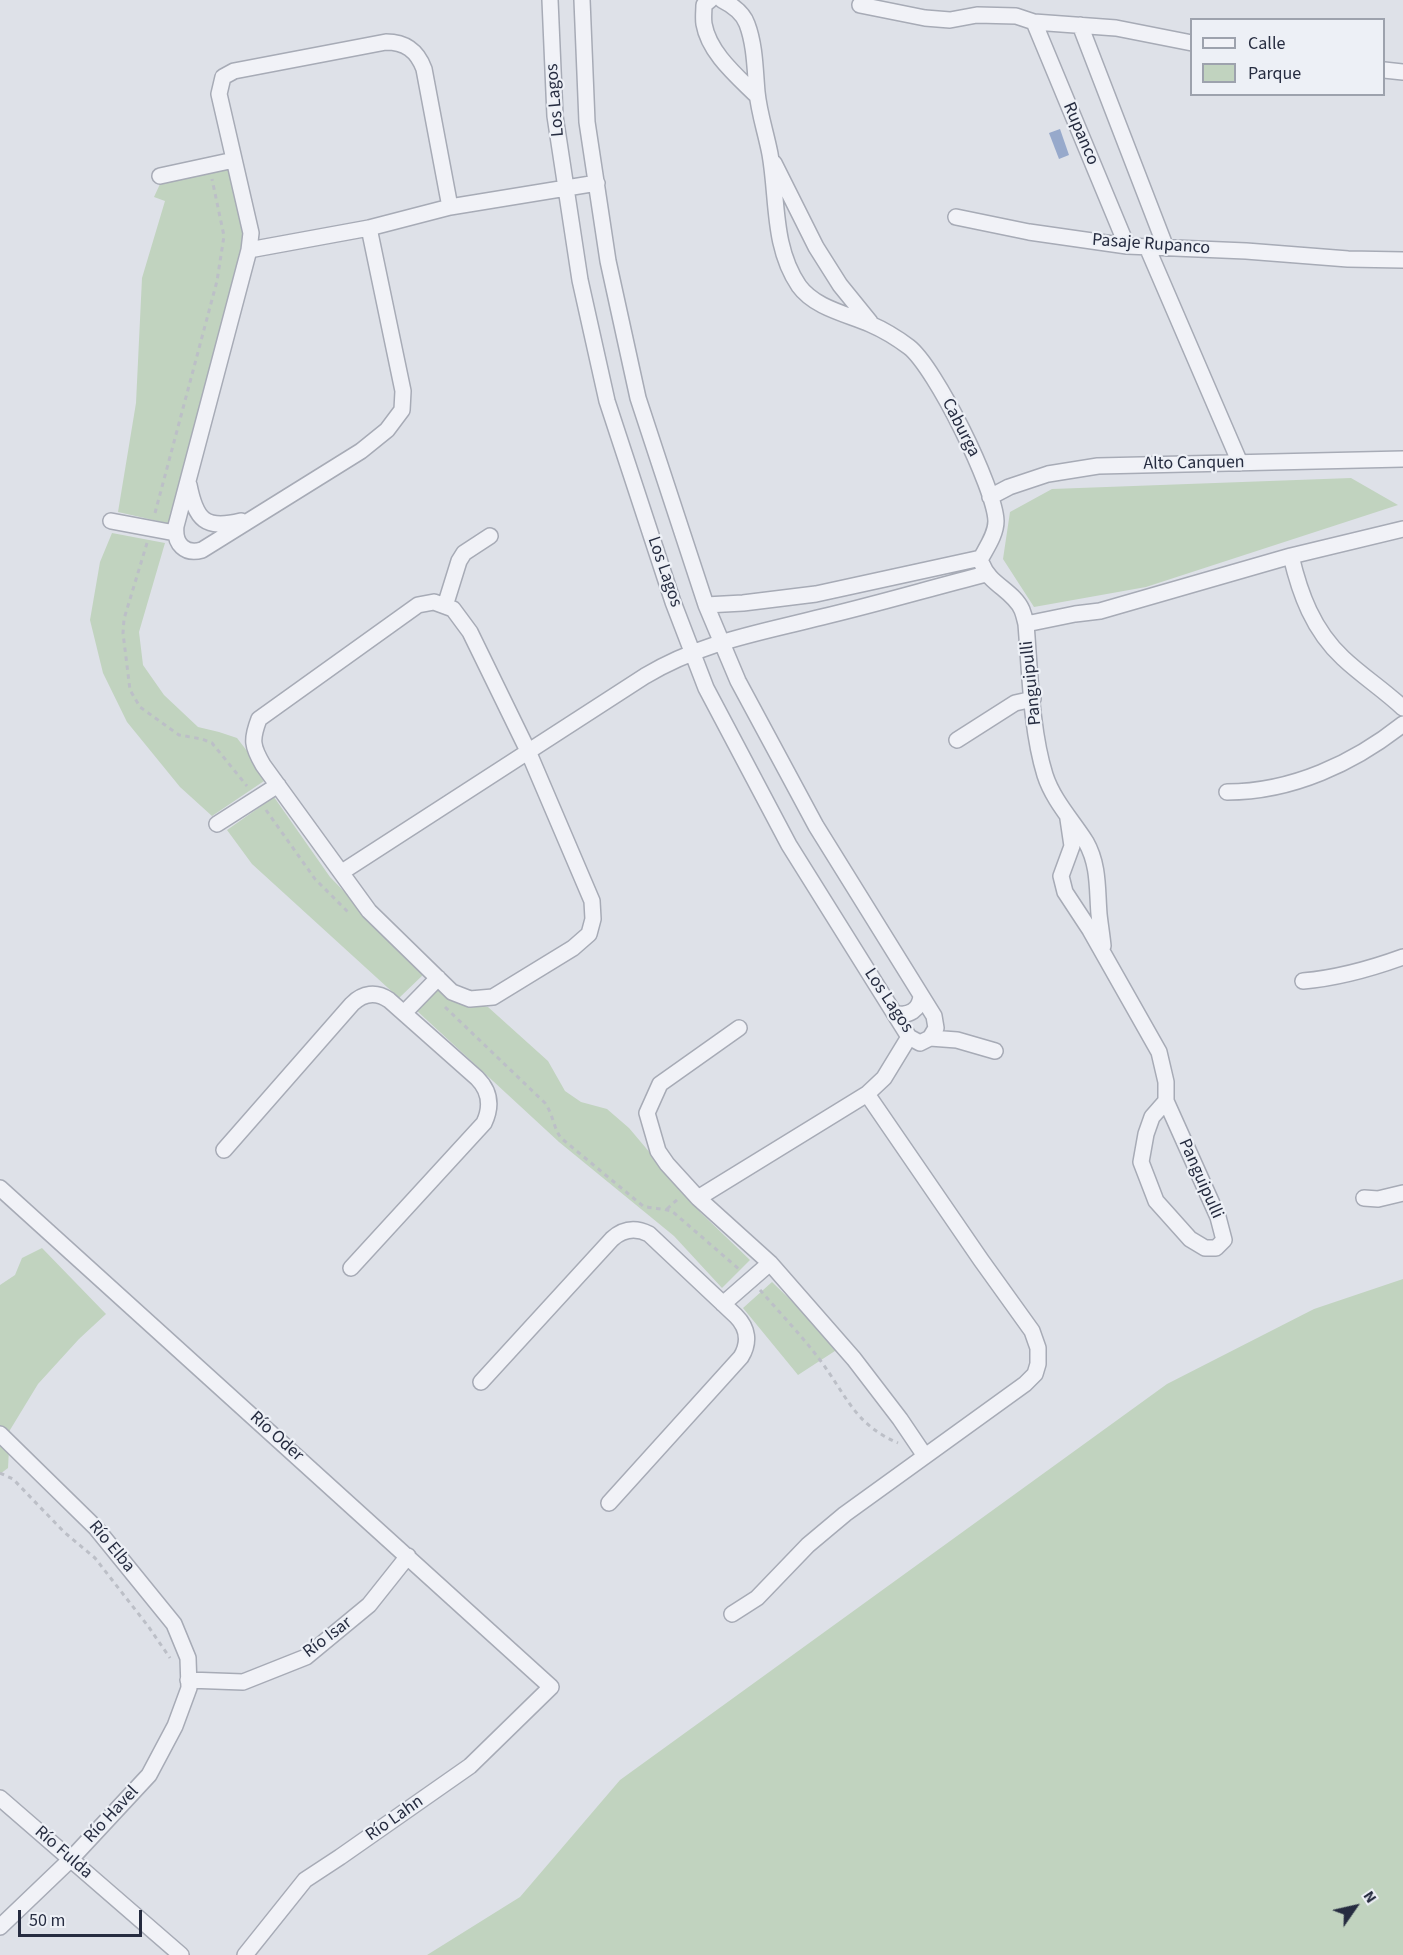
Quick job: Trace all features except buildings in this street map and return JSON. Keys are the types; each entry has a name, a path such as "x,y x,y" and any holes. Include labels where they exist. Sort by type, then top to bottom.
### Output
{"street":[{"name":"Los Lagos","path":"550,0 555,116 580,280 607,401 673,602 706,688 789,845 909,1037 920,1042 930,1038 936,1028 934,1016 816,826 738,681 706,605 638,398 608,261 587,122 582,0"},
{"path":"710,0 704,5 704,24 714,48 757,96"},
{"name":"Caburga","path":"722,0 733,5 747,23 753,53 757,96 770,155 779,242 789,270 801,289 821,304 872,325 911,349 934,377 978,461 990,497 996,521 991,542 981,558"},
{"path":"860,5 925,18 950,20 976,15 1016,16 1034,22 1116,28 1190,43"},
{"name":"Rupanco","path":"1034,22 1127,246"},
{"path":"1080,25 1166,248"},
{"path":"369,228 403,391 402,410 387,430 361,451 207,547 196,552 184,549 179,545 176,530 249,250 251,233 219,94 223,77 234,70 394,42 410,48 424,69 450,207"},
{"path":"1385,70 1403,72"},
{"name":"Caburga","path":"770,155 816,247 840,285 872,325"},
{"path":"160,176 234,160"},
{"path":"249,250 369,228 450,207 597,183"},
{"name":"Pasaje Rupanco","path":"956,217 1029,232 1127,246 1403,260"},
{"path":"1147,247 1240,463"},
{"name":"Alto Canquen","path":"990,497 1028,480 1081,467 1403,459"},
{"path":"188,480 192,502 211,533 207,547"},
{"path":"176,530 180,521 189,517 221,525 253,519"},
{"path":"111,521 176,530"},
{"path":"1026,624 1100,611 1291,556 1403,529"},
{"path":"445,606 459,561 464,553 490,536"},
{"path":"1291,556 1305,604 1326,639 1341,656 1403,708"},
{"path":"706,605 816,594 981,558"},
{"name":"Panguipulli","path":"981,558 986,573 1013,597 1022,609 1026,624 1039,750 1046,778 1068,819 1086,843 1094,864 1099,888 1099,912 1104,953"},
{"path":"342,873 645,676 692,651 986,573"},
{"path":"816,594 822,617"},
{"path":"434,602 445,606 453,609 470,632 528,751 592,901 593,919 589,934 573,948 493,997 470,999 452,992 369,910 278,785 256,751 252,737 259,719 418,604 434,602"},
{"path":"957,740 1015,703 1033,699"},
{"path":"1227,792 1251,792 1280,786 1316,774 1350,760 1403,724"},
{"path":"217,824 278,785"},
{"name":"Panguipulli","path":"1068,819 1072,846 1061,876 1065,891 1104,953 1159,1052 1166,1082 1166,1101 1218,1217 1224,1239 1216,1248 1205,1248 1190,1239 1156,1200 1141,1162 1152,1117 1166,1101"},
{"path":"1303,981 1331,978 1379,966 1403,957"},
{"path":"404,1013 438,978"},
{"path":"224,1150 358,998 365,995 379,995 389,1000 483,1084 489,1100 488,1116 480,1129 351,1268"},
{"path":"894,1013 901,1015 911,1013 919,1005 921,995"},
{"path":"739,1028 660,1084 647,1113 658,1151 698,1198 770,1263 854,1359 925,1456"},
{"path":"698,1198 867,1094 884,1078 909,1037"},
{"path":"930,1038 957,1040 995,1051"},
{"path":"732,1614 757,1598 790,1562 826,1529 1031,1380 1038,1364 1038,1348 1032,1331 867,1094"},
{"name":"Río Oder","path":"0,1188 551,1687"},
{"path":"1364,1198 1378,1199 1403,1193"},
{"path":"481,1382 612,1239 622,1232 635,1229 649,1234 744,1326 747,1338 744,1351 609,1503"},
{"path":"723,1304 770,1263"},
{"name":"Río Elba","path":"0,1434 96,1528 174,1624 188,1658 188,1680"},
{"name":"Río Isar","path":"188,1680 243,1682 306,1657 369,1605 408,1556"},
{"name":"Río Havel","path":"0,1927 70,1860 149,1775 175,1725 189,1688 188,1680"},
{"name":"Río Lahn","path":"245,1955 305,1880 470,1766 551,1687"},
{"name":"Río Fulda","path":"0,1798 181,1955"}],"path":[{"path":"209,165 224,236 217,281 152,528 124,619 123,633 130,690 140,707 179,735 212,743 258,798 315,879 355,918"},
{"path":"426,989 545,1103 551,1111 556,1130 561,1138 643,1206 673,1212 751,1280 820,1359 863,1422 882,1436 925,1456"},
{"path":"0,1473 13,1479 64,1532 95,1558 148,1626 171,1660"}],"green space":[{"path":"230,166 242,221 242,243 171,524 118,512 136,403 142,278 165,201 154,197 160,184"},
{"path":"1351,478 1398,505 1146,587 1034,607 1003,559 1010,512 1052,489"},
{"path":"112,533 165,543 139,632 143,665 164,695 198,727 237,738 264,781 212,816 180,787 127,722 103,673 90,620 100,562"},
{"path":"274,797 330,877 424,974 399,998 252,864 227,830"},
{"path":"435,988 452,999 488,1007 548,1061 565,1091 581,1102 607,1109 629,1128 700,1212 750,1260 722,1288 674,1236 559,1142 415,1009"},
{"path":"42,1248 106,1314 79,1339 38,1384 10,1430 8,1468 0,1474 0,1285 15,1275 22,1258"},
{"path":"1403,1279 1403,1955 427,1955 520,1897 620,1780 1167,1384 1314,1309"},
{"path":"772,1282 838,1349 798,1375 743,1308"}],"water":[{"path":"1060,129 1069,155 1059,159 1049,133"}]}
